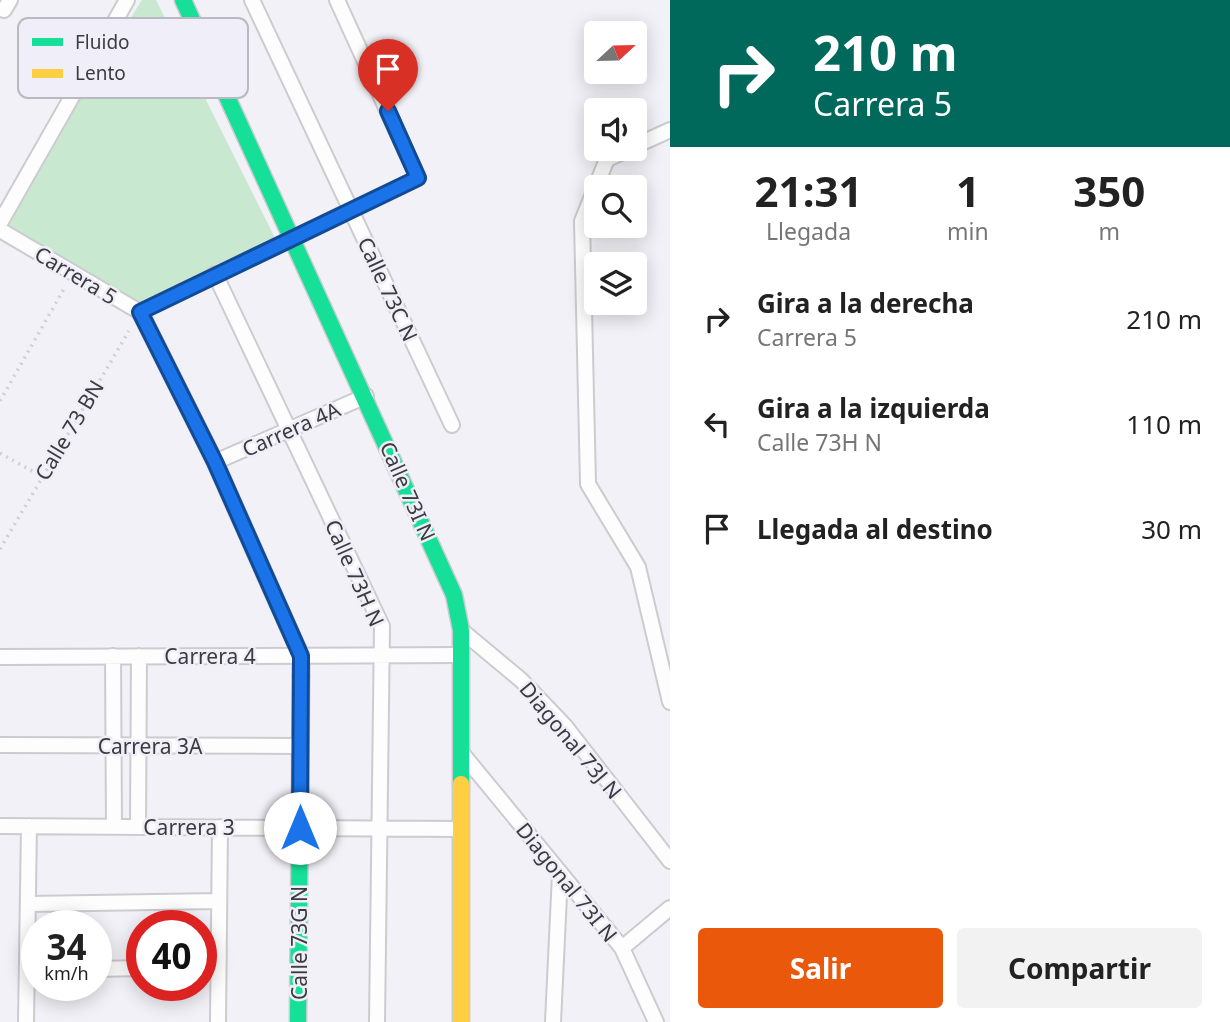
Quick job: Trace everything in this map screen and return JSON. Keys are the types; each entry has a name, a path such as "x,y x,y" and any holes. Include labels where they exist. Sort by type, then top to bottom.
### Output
{"street":[{"path":"117,18 127,0"},
{"name":"Calle 73I N","path":"183,0 191,18"},
{"name":"Calle 73C N","path":"252,0 452,425"},
{"name":"Carrera 5","path":"0,230 140,312 418,178 337,0"},
{"path":"0,223 71,98"},
{"name":"Calle 73I N","path":"227,98 366,396 453,595 461,630 461,1022"},
{"path":"647,141 670,130"},
{"path":"606,161 582,221 588,484 638,568 670,702"},
{"name":"Calle 73H N","path":"215,274 382,626 377,1022"},
{"name":"Calle 73G N","path":"140,312 215,462 301,656 299,1022"},
{"name":"Carrera 4A","path":"215,462 366,396"},
{"name":"Diagonal 73J N","path":"461,630 522,680 565,726 670,861"},
{"name":"Carrera 4","path":"0,657 461,655"},
{"path":"113,656 114,827"},
{"path":"138,827 139,656"},
{"name":"Carrera 3A","path":"0,746 300,746"},
{"name":"Diagonal 73I N","path":"461,752 622,948 656,1022"},
{"name":"Carrera 3","path":"0,826 461,829"},
{"path":"28,910 29,826"},
{"path":"218,1022 220,827"},
{"path":"553,1022 560,874"},
{"path":"28,904 219,901"},
{"path":"622,948 670,908"},
{"path":"26,1022 28,1001"}],"path":[{"path":"0,401 73,273"},
{"name":"Calle 73 BN","path":"0,549 140,312"},
{"path":"0,453 41,477"}],"green space":[{"path":"142,0 156,0 165,18 131,18"},
{"path":"80,98 205,98 276,240 136,310 0,224"}],"traffic: fast":[{"path":"183,0 191,18"},
{"path":"228,98 454,595 461,630 461,784"},
{"path":"298,1022 301,676"}],"traffic: slow":[{"path":"140,312 215,462 301,656 301,676"},
{"path":"461,784 461,1022"}],"route":[{"path":"300,828 301,656 215,462 140,312 418,178 388,111"}]}
